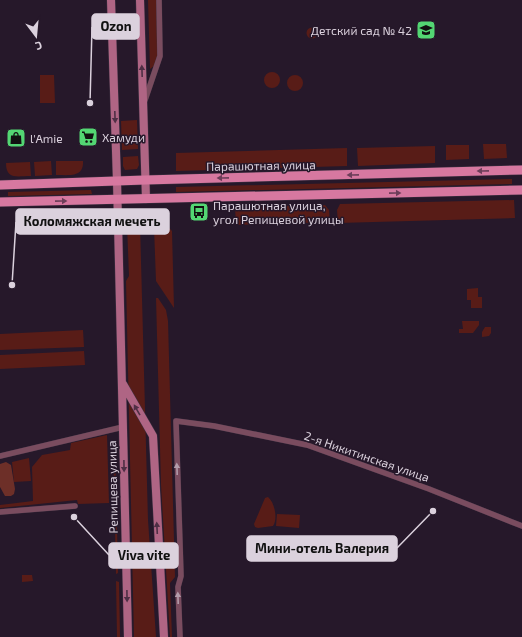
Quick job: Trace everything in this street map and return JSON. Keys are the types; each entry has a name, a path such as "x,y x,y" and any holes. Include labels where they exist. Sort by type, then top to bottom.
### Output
{"main road":[{"name":"Репищева улица","path":"111,0 128,637"},
{"path":"140,0 146,199"},
{"name":"Парашютная улица","path":"0,185 522,170"},
{"path":"0,202 522,190"},
{"name":"Репищева улица","path":"122,384 152,436 164,637"}],"street":[{"path":"143,104 160,56 159,0"},
{"name":"2-я Никитинская улица","path":"180,637 178,587 181,576 176,421 214,426 307,445 429,489 522,526"},
{"path":"0,456 123,427"},
{"path":"0,512 75,506"}],"shaded area":[{"path":"148,0 157,0 158,55 154,66 150,69"},
{"path":"312,27 316,29 318,33 316,37 312,39 308,37 306,33 308,29"},
{"path":"269,72 275,72 280,77 278,86 275,88 269,88 264,83 264,77"},
{"path":"40,75 54,75 55,103 40,103"},
{"path":"295,75 301,77 303,83 301,89 295,91 289,89 287,83 289,77"},
{"path":"137,120 138,149 122,150 121,121"},
{"path":"483,144 506,144 507,158 484,159"},
{"path":"446,145 469,145 469,159 446,160"},
{"path":"435,146 435,163 358,166 357,148"},
{"path":"347,148 347,166 176,171 176,153"},
{"path":"138,156 139,165 137,169 125,170 123,166 123,157"},
{"path":"51,161 52,175 35,176 34,162"},
{"path":"56,161 83,161 83,166 78,173 75,174 56,175"},
{"path":"30,162 31,176 13,176 10,175 6,168 6,163"},
{"path":"512,179 512,184 176,192 176,187"},
{"path":"91,190 92,194 8,196 8,192"},
{"path":"514,200 515,218 338,223 337,210 340,204"},
{"path":"325,205 329,210 330,222 236,225 235,207"},
{"path":"127,224 140,224 148,520 156,637 134,637 126,281 129,276"},
{"path":"154,227 168,227 172,231 174,308 156,281"},
{"path":"478,288 478,297 482,297 482,308 471,308 471,300 467,300 467,289"},
{"path":"156,298 158,298 166,310 168,321 175,577 170,583 172,637 170,637 161,485"},
{"path":"462,321 479,321 479,325 473,333 459,333 459,329 463,329"},
{"path":"485,327 491,327 491,333 489,336 482,337 482,332"},
{"path":"83,330 84,347 0,350 0,334"},
{"path":"84,351 85,365 0,369 0,355"},
{"path":"107,435 109,503 78,504 77,500 0,508 0,505 33,501 32,467 42,455 70,450 71,443"},
{"path":"113,441 115,443 118,573 116,574"},
{"path":"29,458 31,481 14,482 12,462"},
{"path":"6,462 11,465 15,489 14,494 11,496 5,496 0,487 0,464"},
{"path":"268,497 274,507 275,523 273,526 255,527 254,524 265,498"},
{"path":"277,514 300,515 299,528 276,526"},
{"path":"22,575 32,575 33,581 22,582"},
{"path":"116,581 119,582 120,637 117,637"}],"place":[{"name":"Детский сад № 42","path":"426,30"},
{"name":"Ozon","path":"90,103"},
{"name":"Хамуди","path":"88,137"},
{"name":"l'Amie","path":"16,138"},
{"name":"Парашютная улица, угол Репищевой улицы","path":"199,212"},
{"name":"Коломяжская мечеть","path":"12,285"},
{"name":"Мини-отель Валерия","path":"433,511"},
{"name":"Viva vite","path":"74,517"}]}
